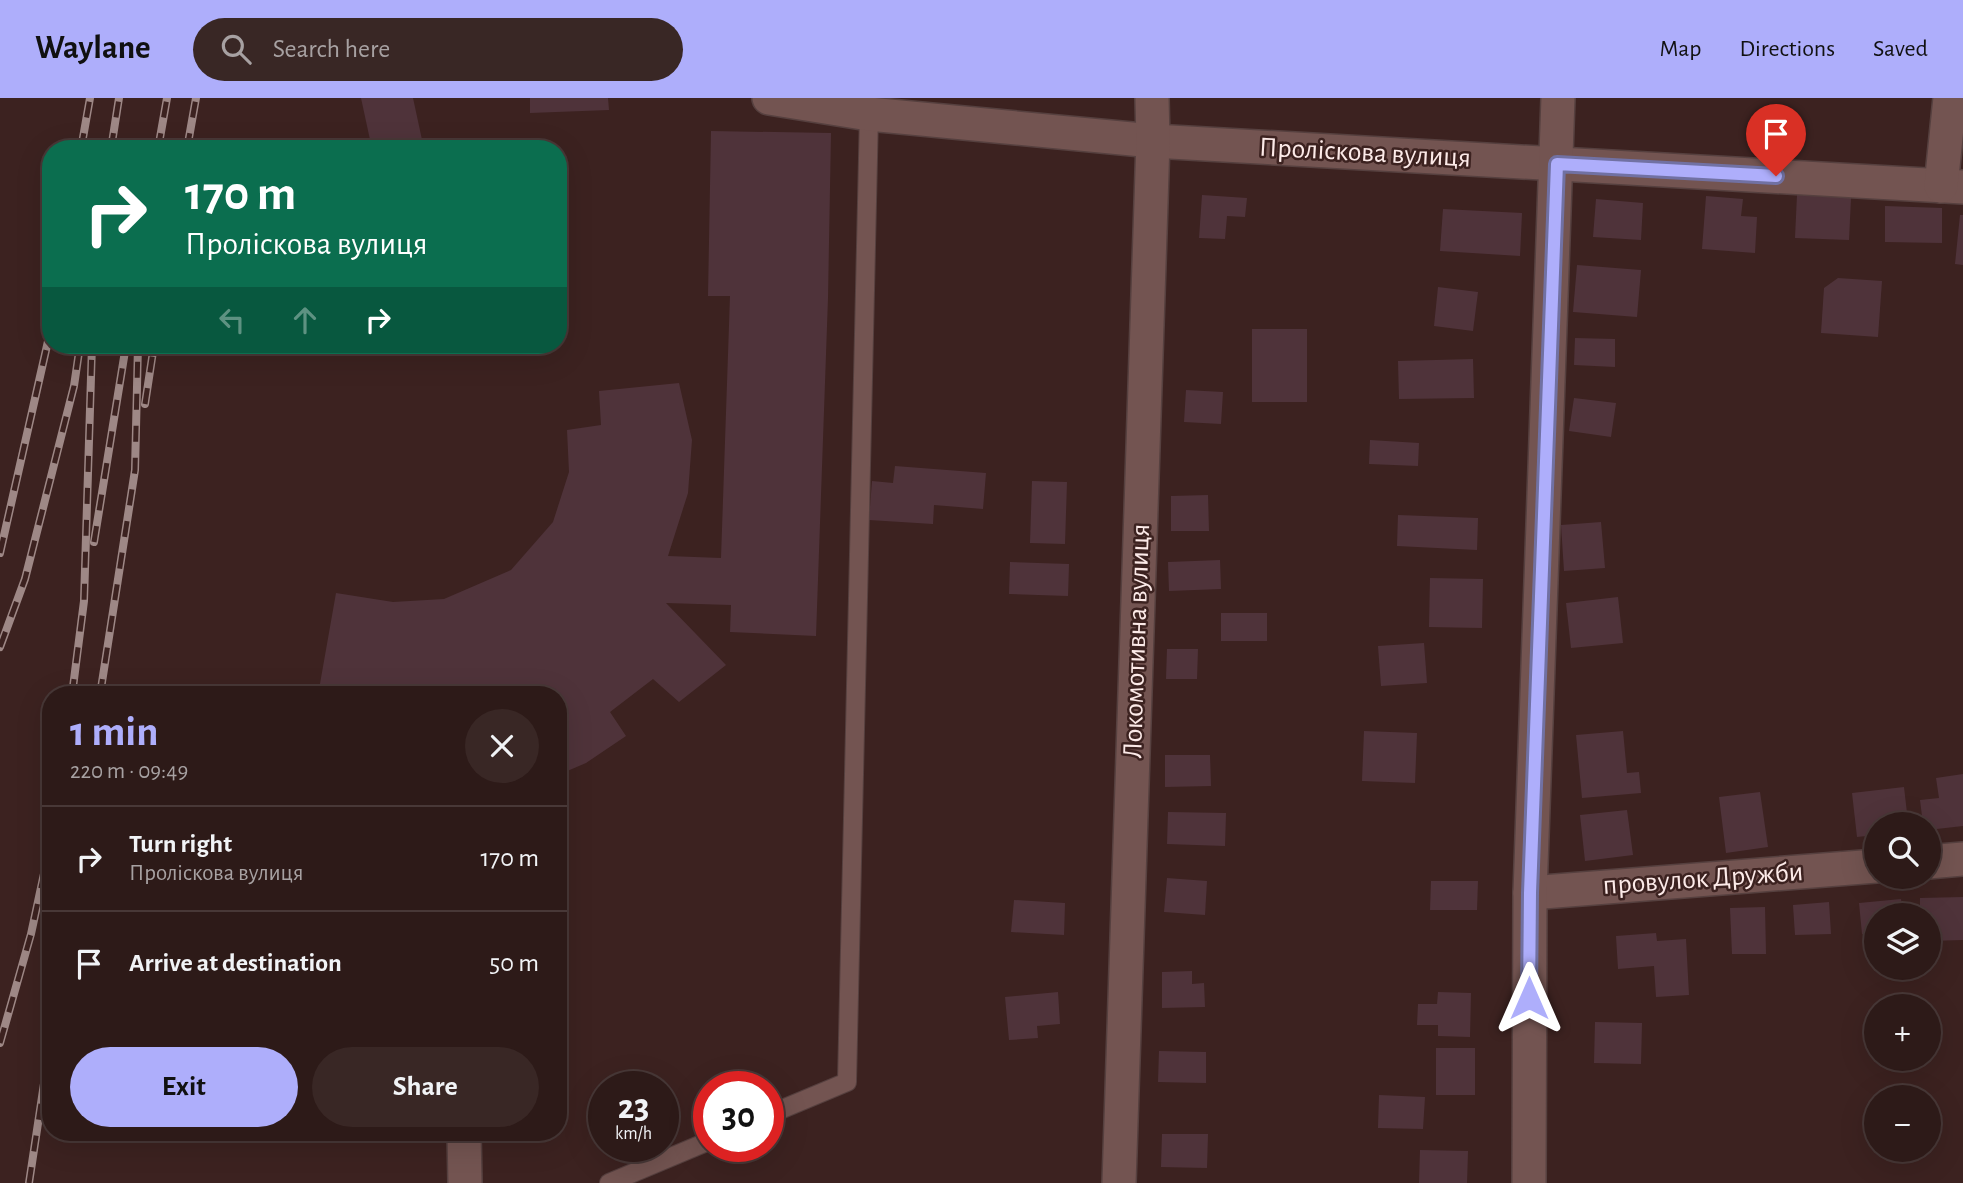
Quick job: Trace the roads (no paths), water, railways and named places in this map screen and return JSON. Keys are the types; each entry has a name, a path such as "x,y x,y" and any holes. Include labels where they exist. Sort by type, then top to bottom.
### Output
{"street":[{"name":"Проліскова вулиця","path":"769,98 869,114 1153,141 1952,186"},
{"name":"Локомотивна вулиця","path":"1119,1183 1153,141 1152,98"},
{"path":"1529,1183 1530,893 1558,98"},
{"path":"1950,98 1952,186"},
{"path":"1941,861 1963,859"},
{"name":"провулок Дружби","path":"1530,893 1864,867"},
{"path":"464,1141 465,1183"}],"lane":[{"path":"784,1108 847,1082 869,114"},
{"path":"609,1183 693,1148"}],"railway":[{"path":"83,140 90,98"},
{"path":"112,140 119,98"},
{"path":"160,140 167,98"},
{"path":"189,140 196,98"},
{"path":"0,553 45,354"},
{"path":"0,647 25,579 74,386 79,354"},
{"path":"73,686 84,601 92,354"},
{"path":"94,542 125,354"},
{"path":"101,686 135,470 138,354"},
{"path":"145,404 153,354"},
{"path":"0,1043 31,934 42,883"},
{"path":"29,1183 42,1097"}]}
